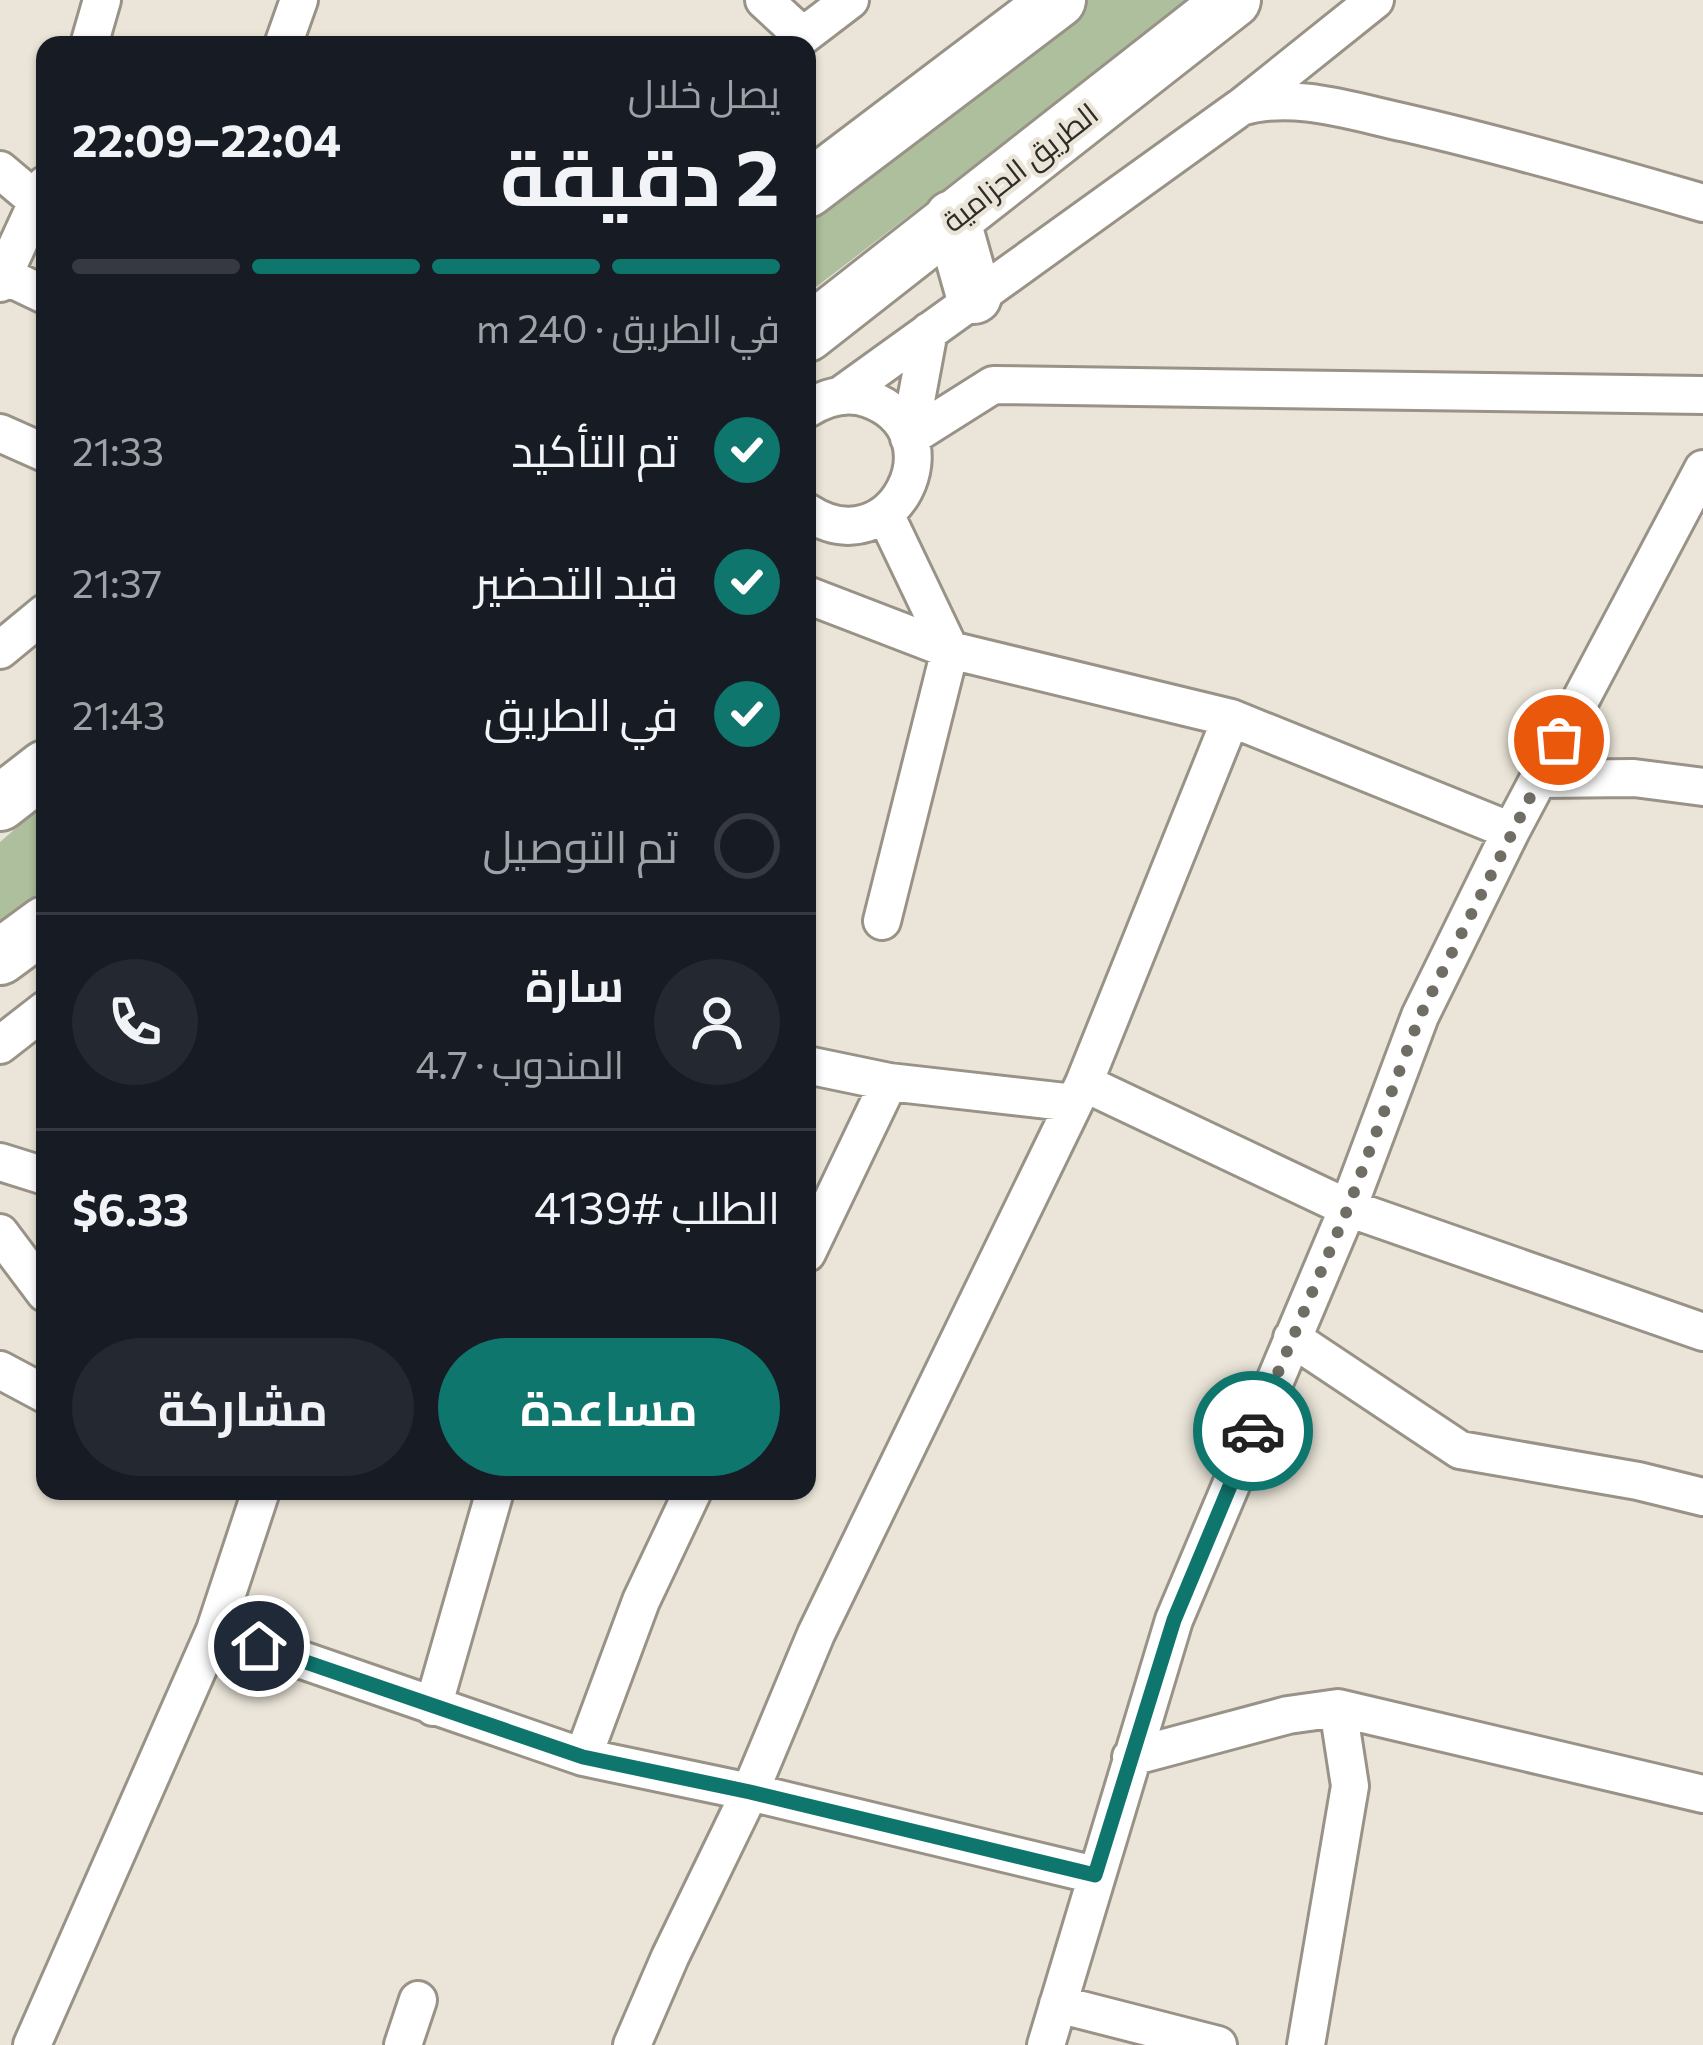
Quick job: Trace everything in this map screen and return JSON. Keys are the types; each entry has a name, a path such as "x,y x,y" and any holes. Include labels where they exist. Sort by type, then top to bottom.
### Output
{"highway":[{"path":"816,183 1058,0"},
{"name":"الطريق الحزامية","path":"816,327 1233,0"},
{"path":"952,218 974,296"},
{"path":"0,803 36,775"},
{"path":"0,957 36,930"}],"street":[{"path":"92,36 103,0"},
{"path":"286,36 299,0"},
{"path":"764,0 794,36"},
{"path":"802,36 850,0"},
{"path":"816,405 842,395 1241,107 1375,0"},
{"path":"1241,107 1262,100 1331,106 1522,150 1703,203"},
{"path":"0,170 36,191"},
{"path":"36,207 3,280 36,292"},
{"path":"909,438 929,331"},
{"path":"909,438 993,385 1703,395"},
{"path":"816,518 854,526 885,514 907,488 913,454 902,422 875,401 842,395"},
{"path":"0,433 36,448"},
{"path":"1046,2045 1174,1620 1348,1208 1420,1016 1511,831 1703,470"},
{"path":"882,921 950,650 885,514"},
{"path":"816,598 950,650 1231,718 1511,831"},
{"path":"0,650 36,620"},
{"path":"632,2045 750,1792 816,1634 1079,1093 1231,718"},
{"path":"1539,779 1634,778 1703,788"},
{"path":"0,1045 36,1017"},
{"path":"816,1067 889,1082 1079,1093 1348,1208 1703,1332"},
{"path":"816,1234 889,1082"},
{"path":"0,1162 36,1173"},
{"path":"0,1233 36,1281"},
{"path":"1292,1338 1460,1450 1703,1497"},
{"path":"0,1370 36,1389"},
{"path":"32,2045 215,1630 258,1500"},
{"path":"433,1707 492,1500"},
{"path":"583,1757 641,1600 689,1500"},
{"path":"215,1630 583,1757 1095,1875"},
{"path":"1131,1757 1288,1715 1338,1708 1703,1794"},
{"path":"1306,2045 1349,1786 1338,1708"},
{"path":"403,2045 418,2000"},
{"path":"1058,2004 1218,2045"}],"green space":[{"path":"1076,0 1190,0 816,287 816,193"},
{"path":"36,811 36,911 0,937 0,842"}],"way so far":[{"path":"1253,1431 1348,1208 1420,1016 1559,740"}],"route":[{"path":"259,1646 583,1757 1095,1875 1174,1620 1253,1431"}]}
